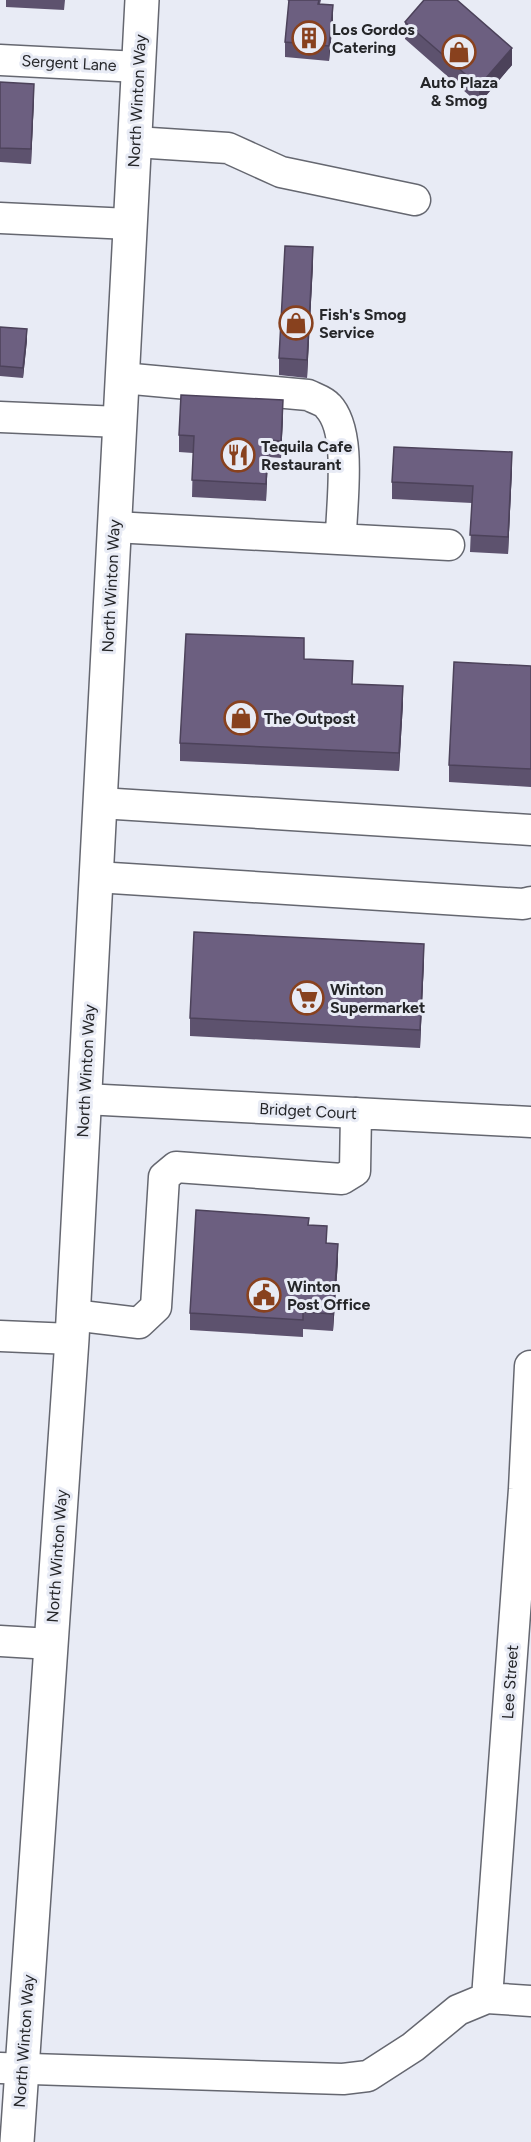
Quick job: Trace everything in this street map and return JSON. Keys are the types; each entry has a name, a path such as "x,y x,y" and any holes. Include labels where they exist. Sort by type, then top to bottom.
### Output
{"main road":[{"name":"North Winton Way","path":"17,2142 11,2068 51,1644 72,1327 142,0"}],"street":[{"name":"Sergent Lane","path":"0,60 139,67"},
{"path":"135,142 228,148 281,172 415,200"},
{"path":"0,218 130,224"},
{"path":"122,378 308,395 328,406 340,429 344,468 341,538"},
{"path":"0,417 120,422"},
{"path":"114,527 449,545"},
{"path":"100,803 531,830"},
{"path":"96,877 527,903"},
{"name":"Bridget Court","path":"84,1100 531,1122"},
{"path":"0,1336 72,1327 139,1323 156,1307 164,1177 176,1167 342,1179 355,1171 356,1113"},
{"name":"Lee Street","path":"487,1998 528,1489 530,1366"},
{"path":"0,1641 51,1644"},
{"path":"11,2068 343,2079 368,2076 413,2047 458,2010 487,1998 531,2001"}],"building":[{"path":"289,0 319,0 318,4 333,5 329,46 285,42"},
{"name":"Auto Plaza & Smog","path":"424,0 457,0 512,48 479,86 405,22"},
{"path":"0,82 34,84 31,149 0,148"},
{"name":"Fish's Smog Service","path":"285,246 313,247 307,360 279,358"},
{"path":"0,327 27,329 23,368 0,366"},
{"name":"Tequila Cafe Restaurant","path":"181,395 283,400 281,441 268,440 266,484 192,480 194,436 179,435"},
{"path":"394,447 512,452 508,537 470,535 473,486 392,482"},
{"path":"186,634 304,638 304,659 353,661 352,684 403,686 399,753 180,743"},
{"path":"454,662 531,666 531,769 449,765"},
{"name":"Winton Supermarket","path":"194,932 424,944 420,1030 190,1018"},
{"name":"Winton Post Office","path":"196,1210 309,1218 308,1225 327,1226 326,1243 338,1244 333,1314 303,1312 303,1320 190,1313"}],"place":[{"name":"Los Gordos Catering","path":"309,38"},
{"name":"Auto Plaza & Smog","path":"459,52"},
{"name":"Fish's Smog Service","path":"296,323"},
{"name":"Tequila Cafe Restaurant","path":"238,455"},
{"name":"The Outpost","path":"241,718"},
{"name":"Winton Supermarket","path":"307,998"},
{"name":"Winton Post Office","path":"264,1295"}]}
